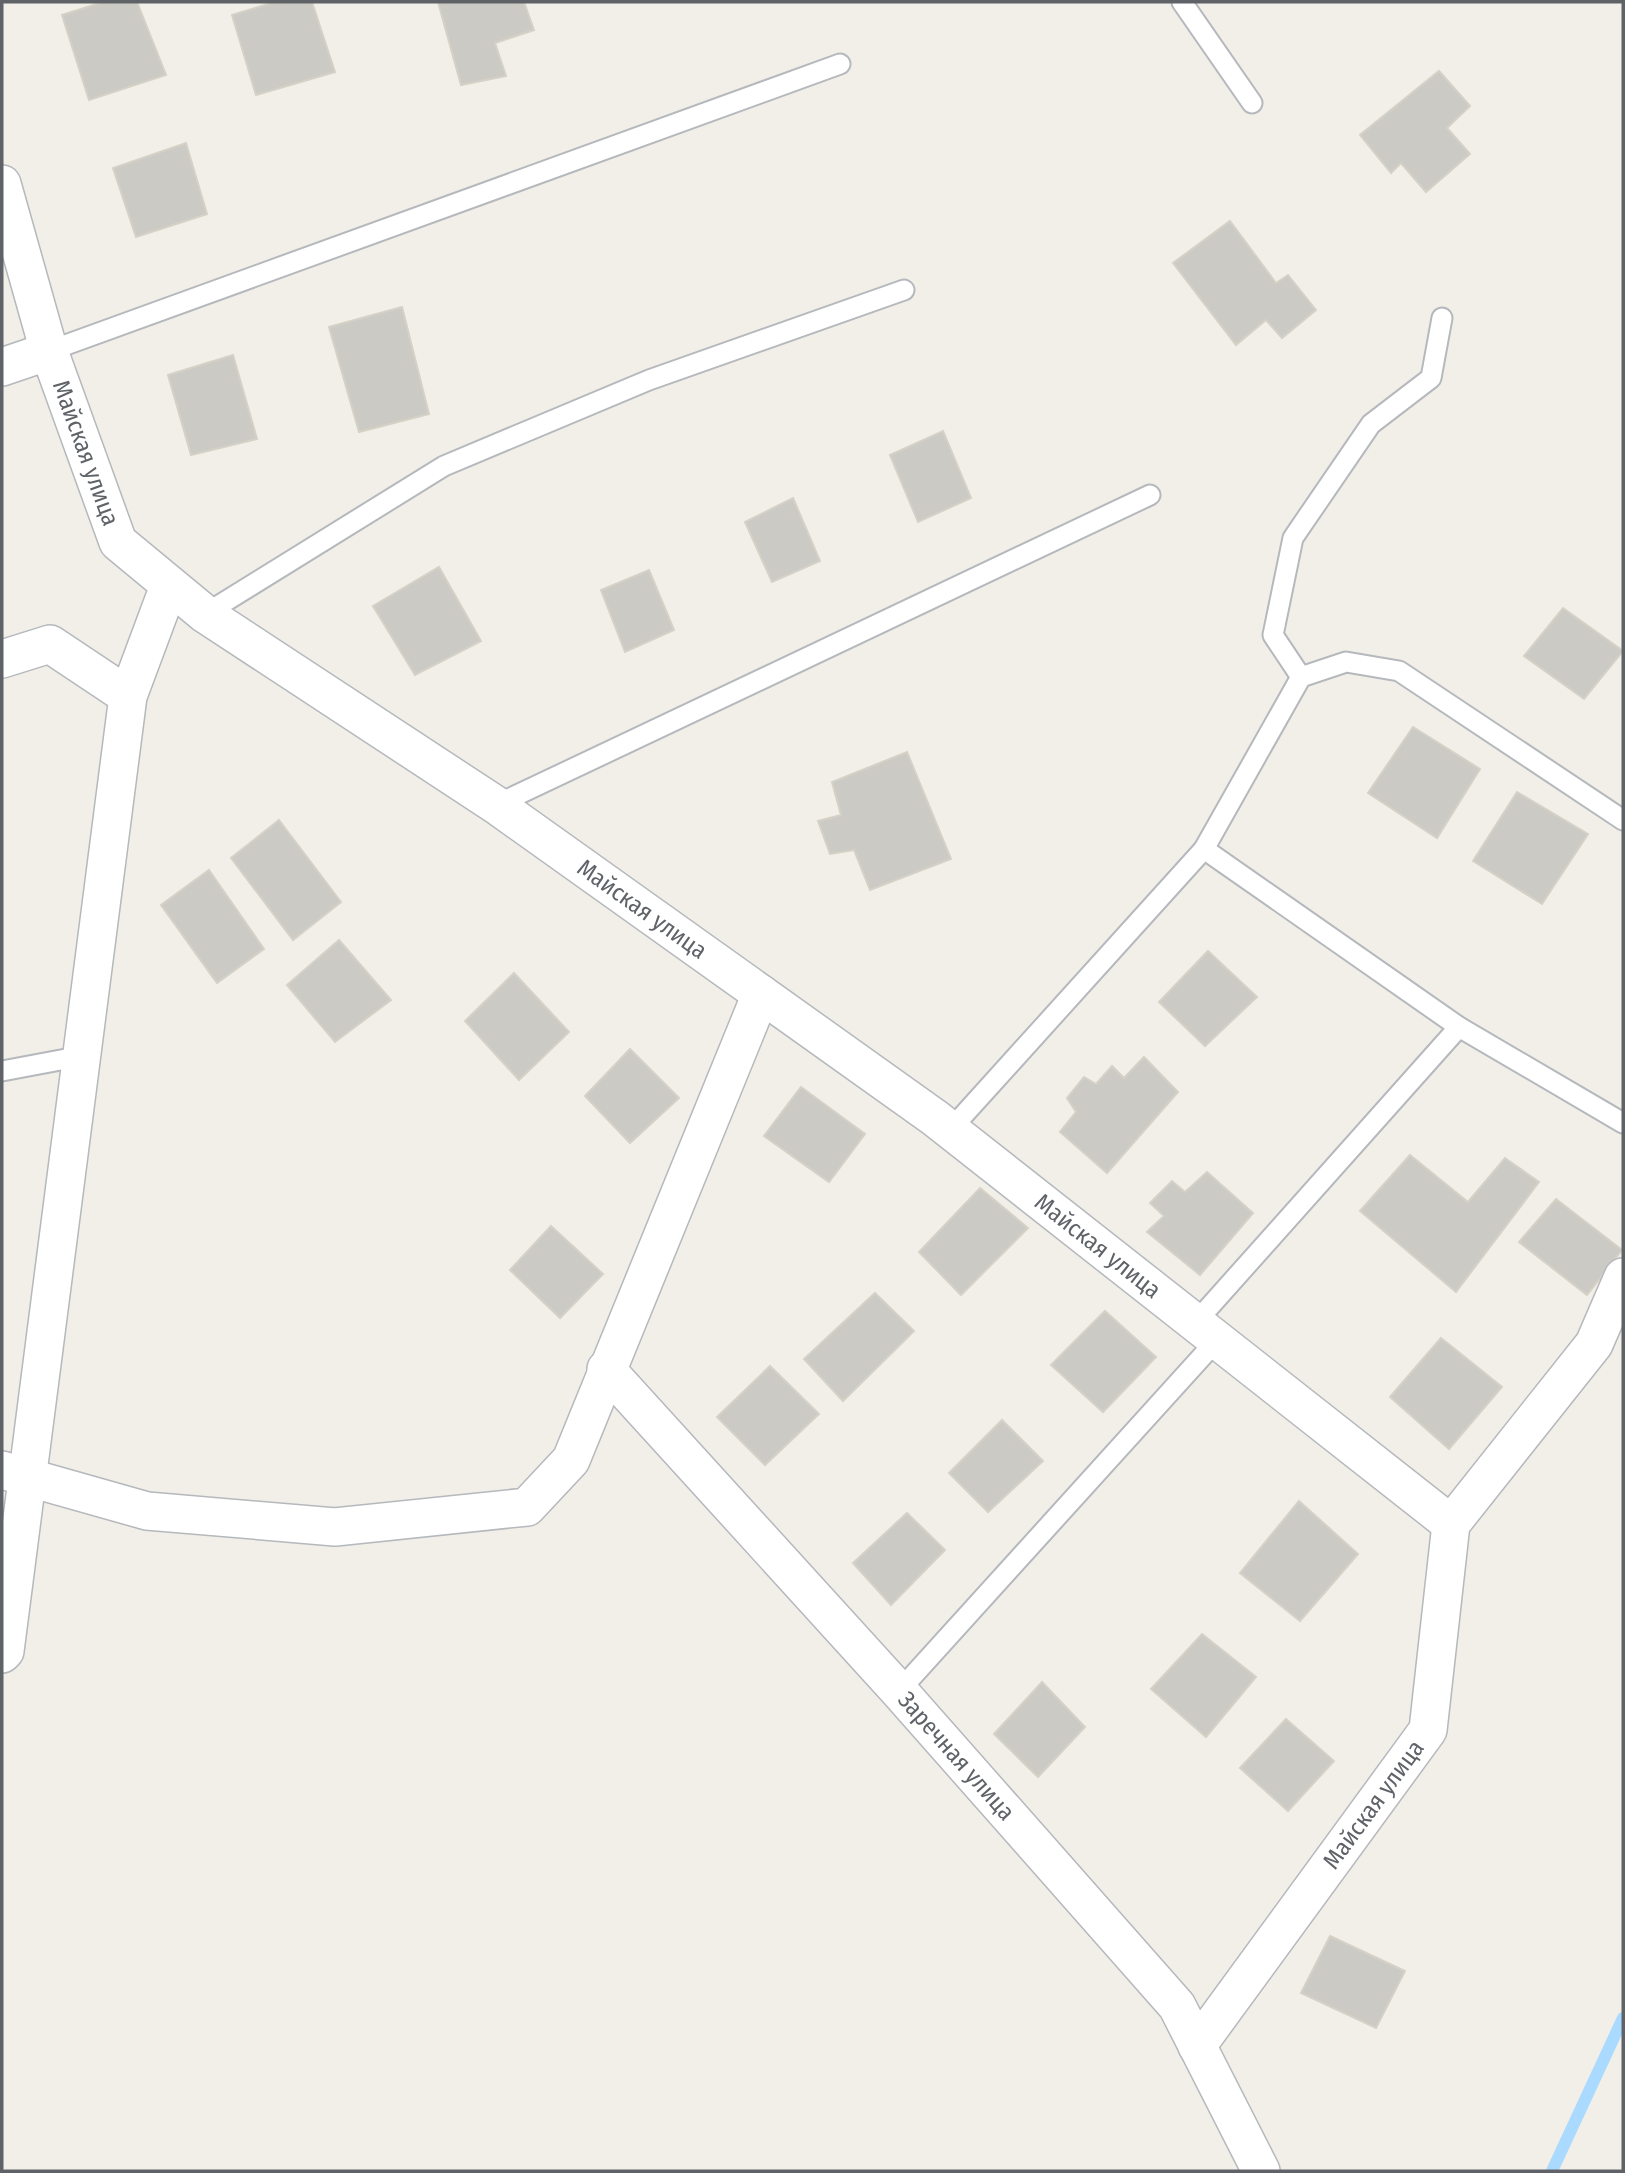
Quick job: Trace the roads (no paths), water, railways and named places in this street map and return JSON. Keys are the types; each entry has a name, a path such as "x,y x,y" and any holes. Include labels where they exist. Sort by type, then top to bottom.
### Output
{"street":[{"name":"Майская улица","path":"2,184 49,351 118,542 205,614 496,805 950,1130 1451,1524 1428,1731 1197,2046"},
{"path":"2,367 49,351"},
{"path":"2,1654 5,1651 15,1474 82,1056 128,696 169,586"},
{"path":"2,659 50,644 128,696"},
{"path":"15,1474 147,1511 335,1527 527,1507 571,1460 761,994"},
{"path":"1451,1524 1594,1344 1623,1277"},
{"name":"Заречная улица","path":"606,1369 899,1691 1177,2006 1261,2171"}],"lane":[{"path":"1182,2 1252,103"},
{"path":"49,351 840,64"},
{"path":"205,614 444,466 649,380 904,290"},
{"path":"1301,677 1273,635 1293,538 1371,424 1431,378 1441,318"},
{"path":"496,805 1150,495"},
{"path":"950,1130 1205,849 1301,677 1346,662 1399,671 1623,820"},
{"path":"1205,849 1459,1027 1623,1123"},
{"path":"899,1691 1206,1331 1459,1027"},
{"path":"2,1071 82,1056"}],"waterway":[{"path":"1552,2171 1623,2018"}]}
